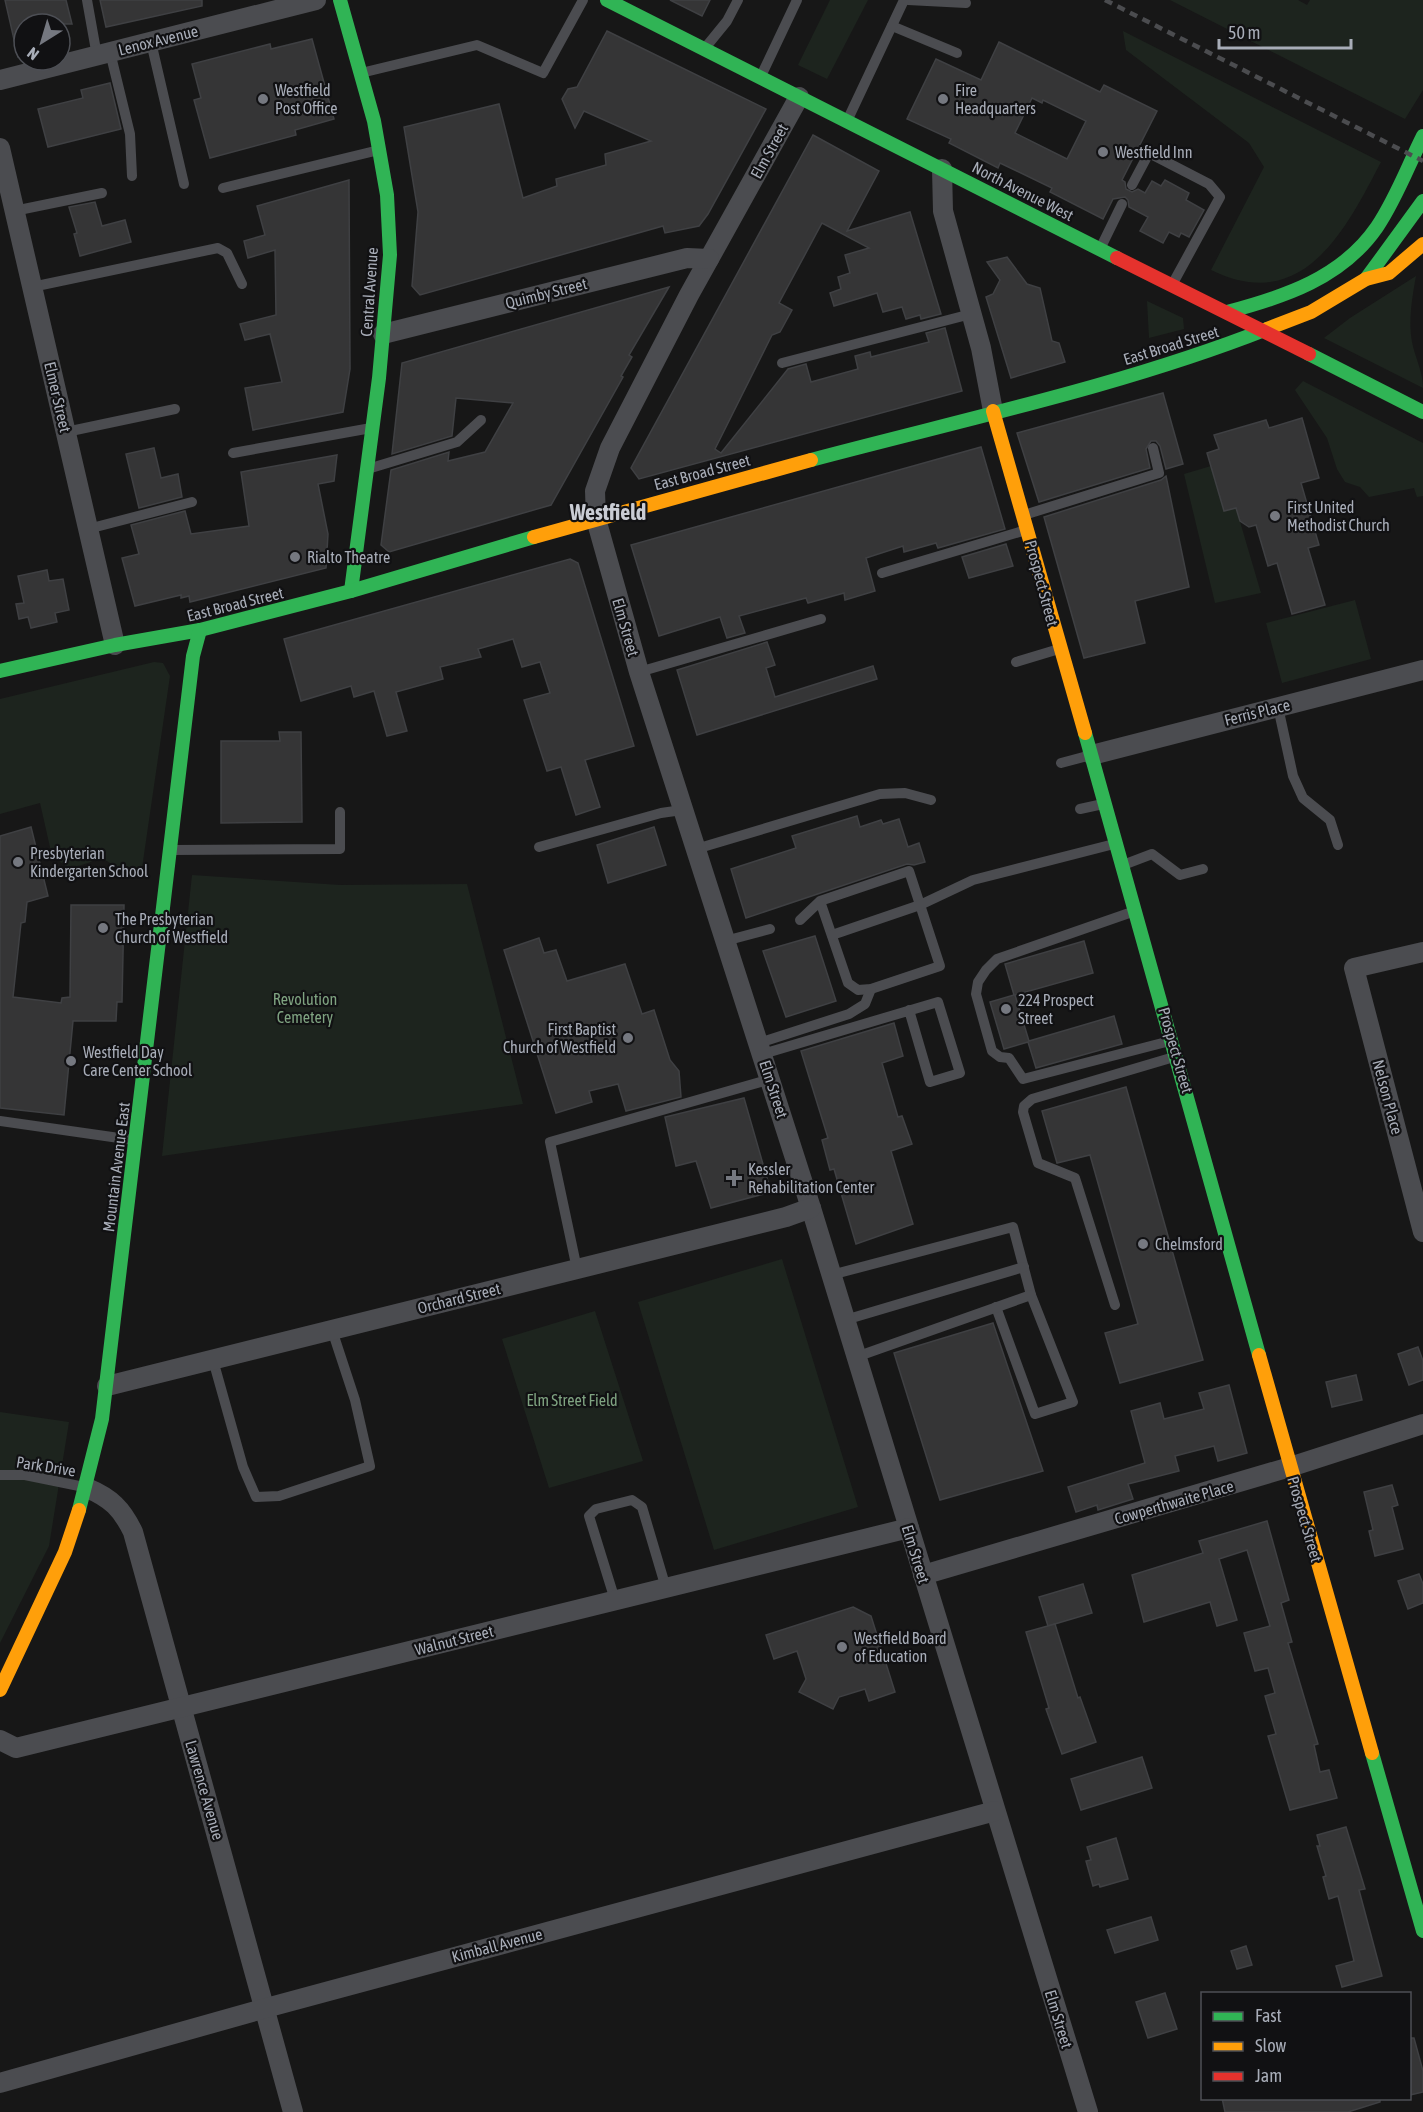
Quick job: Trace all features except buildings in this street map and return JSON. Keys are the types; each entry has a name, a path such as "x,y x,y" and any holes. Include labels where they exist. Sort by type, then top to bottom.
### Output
{"street":[{"name":"Lenox Avenue","path":"0,80 316,0"},
{"name":"Central Avenue","path":"340,0 361,73 379,150 387,195 390,255 383,334 351,591"},
{"name":"North Avenue West","path":"607,0 1423,412"},
{"name":"Elm Street","path":"799,97 709,259 610,448 595,491 596,519 639,672 771,1079 1088,2112"},
{"path":"1227,312 1302,290 1351,256 1377,226 1423,136"},
{"name":"Elmer Street","path":"0,148 115,645"},
{"name":"Prospect Street","path":"942,169 943,211 971,314 993,411 1178,1057 1290,1467 1423,1930"},
{"name":"East Broad Street","path":"1365,279 1378,259 1407,229 1423,201"},
{"name":"East Broad Street","path":"0,670 115,645 200,630 351,591 596,519 1128,375 1265,331 1320,308 1365,279 1389,273 1423,244"},
{"name":"Quimby Street","path":"383,334 687,258 709,259"},
{"name":"Mountain Avenue East","path":"0,1690 64,1552 87,1488 106,1386 193,656 200,630"},
{"name":"Ferris Place","path":"1092,754 1423,670"},
{"name":"Nelson Place","path":"1423,952 1354,968 1423,1232"},
{"name":"Orchard Street","path":"106,1386 786,1217 811,1208"},
{"name":"Cowperthwaite Place","path":"923,1575 1290,1467 1423,1424"},
{"name":"Lawrence Avenue","path":"87,1488 109,1497 123,1512 133,1532 293,2112"},
{"name":"Walnut Street","path":"8,1744 180,1707 909,1528"},
{"name":"Kimball Avenue","path":"0,2083 266,2008 995,1811"}],"lane":[{"path":"87,0 130,134 132,176"},
{"path":"361,73 477,45 543,73 583,0"},
{"path":"705,48 727,21 738,0"},
{"path":"761,77 797,0"},
{"path":"847,122 906,0 966,3"},
{"path":"892,26 957,53"},
{"path":"151,42 184,184"},
{"path":"223,188 379,150"},
{"path":"1132,186 1149,153 1209,184 1221,197 1172,285"},
{"path":"14,211 102,193"},
{"path":"1101,249 1122,204"},
{"path":"32,286 218,248 227,253 242,284"},
{"path":"782,363 971,314"},
{"path":"66,432 175,409"},
{"path":"365,470 457,442 481,420"},
{"path":"233,453 371,428"},
{"path":"1022,515 1160,473 1153,448"},
{"path":"88,529 192,502"},
{"path":"882,573 1027,530"},
{"path":"639,672 821,619"},
{"path":"1016,662 1059,648"},
{"path":"1278,707 1293,776 1303,798 1330,820 1338,845"},
{"path":"1061,763 1092,754"},
{"path":"696,849 880,794 905,793 931,800"},
{"path":"1080,809 1106,803"},
{"path":"539,847 661,813 682,810"},
{"path":"171,850 340,849 340,812"},
{"path":"832,935 920,905 973,880 1117,843"},
{"path":"1123,865 1152,854 1180,875 1203,869"},
{"path":"800,921 820,901 909,871 940,966 872,989 858,990 848,983 820,901"},
{"path":"1136,910 997,959 978,982 976,994 988,1039 995,1055 1009,1058 1023,1079 1173,1040"},
{"path":"725,941 770,928"},
{"path":"761,1048 849,1014 865,1004 872,989"},
{"path":"761,1048 939,1002 960,1073 930,1082 909,1010"},
{"path":"1115,1305 1075,1178 1038,1163 1023,1112 1032,1098 1178,1057"},
{"path":"577,1269 550,1142 771,1079"},
{"path":"0,1121 136,1140"},
{"path":"831,1275 1013,1227 1031,1295 1073,1402 1035,1414 996,1307"},
{"path":"845,1320 1024,1267"},
{"path":"856,1358 1031,1295"},
{"path":"213,1360 243,1467 256,1497 279,1496 370,1466 355,1400 332,1330"},
{"name":"Park Drive","path":"0,1475 25,1475 87,1488"},
{"path":"615,1600 589,1516 596,1509 623,1502 632,1500 642,1507 666,1588"}],"green space":[{"path":"830,0 868,0 827,79 798,65"},
{"path":"1170,0 1298,0 1307,5 1310,0 1423,0 1423,90 1405,119"},
{"path":"1123,31 1381,162 1352,214 1336,238 1317,259 1296,274 1271,282 1243,281 1211,270 1264,167 1249,143 1126,50"},
{"path":"1416,276 1410,326 1423,388 1324,338 1350,318"},
{"path":"1147,301 1183,318 1184,329 1149,338"},
{"path":"1303,381 1423,443 1423,496 1417,497 1414,488 1369,497 1360,487 1345,482 1337,469 1327,438 1295,390"},
{"path":"1211,466 1224,511 1236,508 1261,593 1215,603 1184,474"},
{"path":"1355,600 1371,659 1282,683 1266,623"},
{"path":"154,662 163,663 170,676 141,875 123,871 102,858 70,869 52,856 40,803 0,814 0,699"},
{"name":"Revolution Cemetery","path":"192,875 340,885 467,884 523,1104 162,1156"},
{"path":"782,1259 858,1507 714,1550 638,1302"},
{"name":"Elm Street Field","path":"595,1311 643,1461 549,1488 502,1339"},
{"path":"0,1412 69,1422 49,1546 0,1643"}],"railway":[{"path":"1105,0 1423,161"}],"traffic: fast":[{"path":"340,0 374,121 387,195 390,255 379,378 351,591"},
{"path":"607,0 1117,258"},
{"path":"1227,312 1290,292 1310,283 1347,260 1363,245 1384,216 1423,136"},
{"path":"1366,279 1423,201"},
{"path":"811,460 1099,385 1156,368 1267,329"},
{"path":"1309,354 1423,412"},
{"path":"0,671 115,645 200,630 351,591 534,537"},
{"path":"79,1510 102,1419 193,656 200,630"},
{"path":"1085,733 1259,1355"},
{"path":"1372,1753 1423,1931"}],"traffic: slow":[{"path":"1267,329 1311,312 1366,279 1389,273 1423,244"},
{"path":"993,411 1085,733"},
{"path":"534,537 811,460"},
{"path":"1259,1355 1372,1753"},
{"path":"0,1690 65,1552 79,1510"}],"traffic: jam":[{"path":"1117,258 1309,354"}],"place":[{"name":"Westfield Post Office","path":"263,99"},
{"name":"Fire Headquarters","path":"943,99"},
{"name":"Westfield Inn","path":"1103,152"},
{"name":"First United Methodist Church","path":"1275,516"},
{"name":"Rialto Theatre","path":"295,557"},
{"name":"Presbyterian Kindergarten School","path":"18,862"},
{"name":"The Presbyterian Church of Westfield","path":"103,928"},
{"name":"224 Prospect Street","path":"1006,1009"},
{"name":"First Baptist Church of Westfield","path":"628,1038"},
{"name":"Westfield Day Care Center School","path":"71,1061"},
{"name":"Kessler Rehabilitation Center","path":"734,1178"},
{"name":"Chelmsford","path":"1143,1244"},
{"name":"Westfield Board of Education","path":"842,1647"}],"district":[{"name":"Westfield","path":"608,512"}]}
